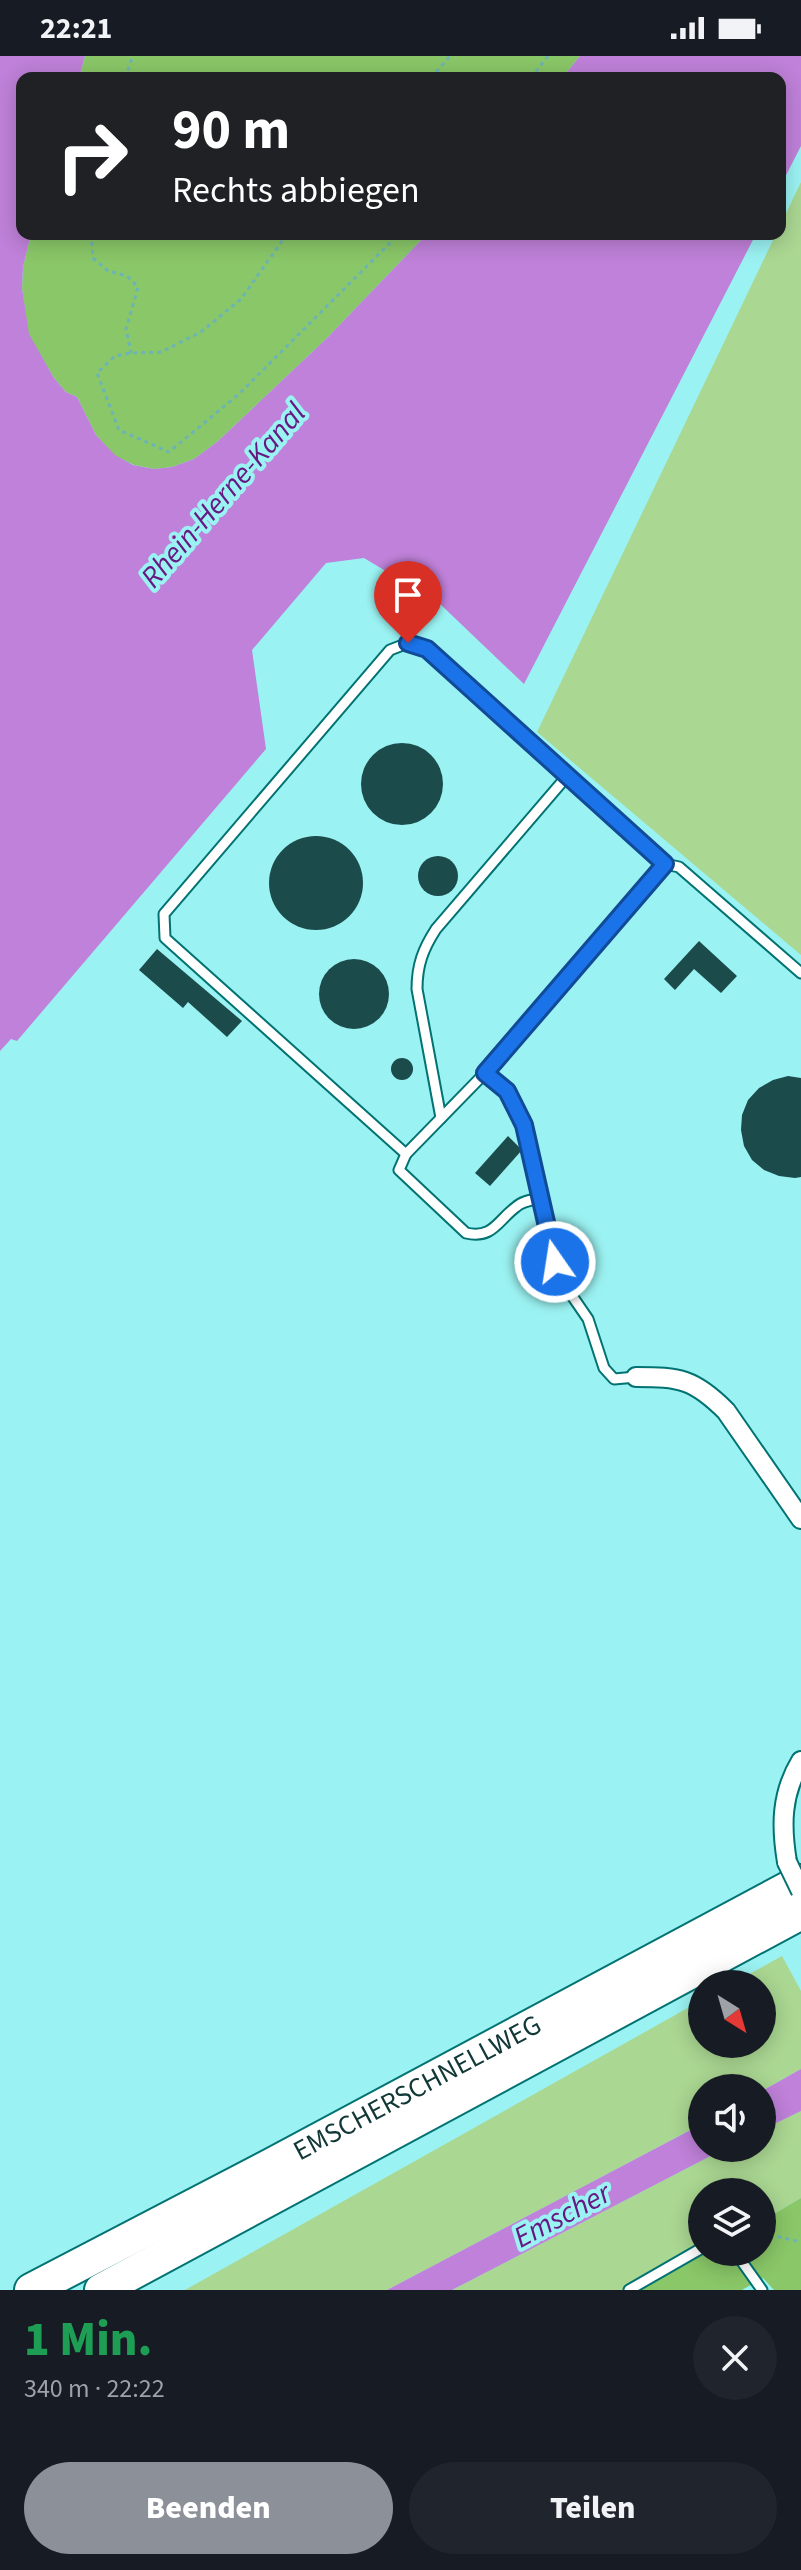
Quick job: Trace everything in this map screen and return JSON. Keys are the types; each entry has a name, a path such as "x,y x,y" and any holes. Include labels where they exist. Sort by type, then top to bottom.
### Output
{"highway":[{"name":"EMSCHERSCHNELLWEG","path":"31,2290 284,2158 794,1871"},
{"name":"EMSCHERSCHNELLWEG","path":"101,2290 801,1913"}],"street":[{"path":"636,1377 671,1377 687,1382 713,1398 726,1411 801,1519"},
{"path":"801,1761 790,1782 783,1806 783,1834 801,1891"}],"lane":[{"path":"406,1154 165,938 164,914 390,650 408,643 427,649 665,864 679,867 800,971"},
{"path":"441,1118 417,989 417,969 424,947 568,775"},
{"path":"541,1198 518,1204 495,1228 478,1236 466,1233 399,1170 406,1154 485,1073 665,864"},
{"path":"485,1073 507,1091 516,1105 524,1125 555,1262 566,1287 588,1319 604,1368 614,1379 636,1377"},
{"path":"629,2290 688,2256"},
{"path":"745,2266 761,2290"}],"path":[{"path":"436,72 450,56"},
{"path":"536,72 548,56"},
{"path":"92,240 93,258 108,271 127,276 138,287 126,329 131,353"},
{"path":"283,240 241,299 201,332 161,352 115,356 97,373 119,430 169,452 239,394 393,240"},
{"path":"776,2236 801,2242"}],"green space":[{"path":"85,56 580,56 567,72 81,72"},
{"path":"801,182 801,955 537,732 773,240 786,240 786,213"},
{"path":"30,240 421,240 327,338 217,442 194,459 172,467 154,469 134,465 115,456 96,435 77,397 66,392 54,378 28,334 22,288"},
{"path":"782,1956 801,1991 801,2069 776,2083 776,2074 688,2074 688,2131 387,2290 185,2290 688,2008 688,2058 776,2058 776,1970 756,1970"},
{"path":"801,2111 801,2198 776,2213 776,2178 688,2178 688,2259 683,2254 622,2290 452,2290 699,2162 776,2162 776,2123"},
{"path":"801,2198 801,2290 774,2290 763,2278 742,2290 638,2290 688,2261 688,2266 776,2266 776,2213"}],"water":[{"name":"Rhein-Herne-Kanal","path":"0,56 85,56 81,72 16,72 16,240 30,240 22,288 29,334 54,378 66,392 77,397 96,435 115,455 133,465 154,469 172,467 194,459 217,442 327,338 421,240 753,240 524,684 439,603 364,558 326,563 252,650 266,749 17,1041 11,1039 0,1051"},
{"path":"580,56 801,56 801,146 786,175 786,72 567,72"},
{"path":"801,2069 801,2111 776,2123 776,2083"},
{"name":"Emscher","path":"688,2131 688,2162 699,2162 452,2290 387,2290"}],"building":[{"path":"402,743 418,746 431,755 440,768 443,784 440,800 431,813 418,822 402,825 386,822 373,813 364,800 361,784 364,768 373,755 386,746"},
{"path":"316,836 334,839 349,850 360,865 363,883 360,901 349,916 334,927 316,930 298,927 283,916 272,901 269,883 272,865 283,850 298,839"},
{"path":"438,856 452,862 458,876 452,890 438,896 424,890 418,876 424,862"},
{"path":"699,941 737,976 721,993 694,969 675,990 664,979"},
{"path":"157,949 242,1021 227,1037 188,1002 183,1008 139,970"},
{"path":"354,959 379,969 389,994 379,1019 354,1029 329,1019 319,994 329,969"},
{"path":"402,1058 410,1061 413,1069 410,1077 402,1080 394,1077 391,1069 394,1061"},
{"path":"788,1076 801,1078 801,1177 795,1178 764,1170 752,1160 744,1146 741,1130 742,1115 748,1100 759,1088"},
{"path":"508,1136 522,1150 490,1186 475,1173"}],"route":[{"path":"408,643 427,649 665,864 485,1073 507,1091 524,1125 555,1262"}]}
